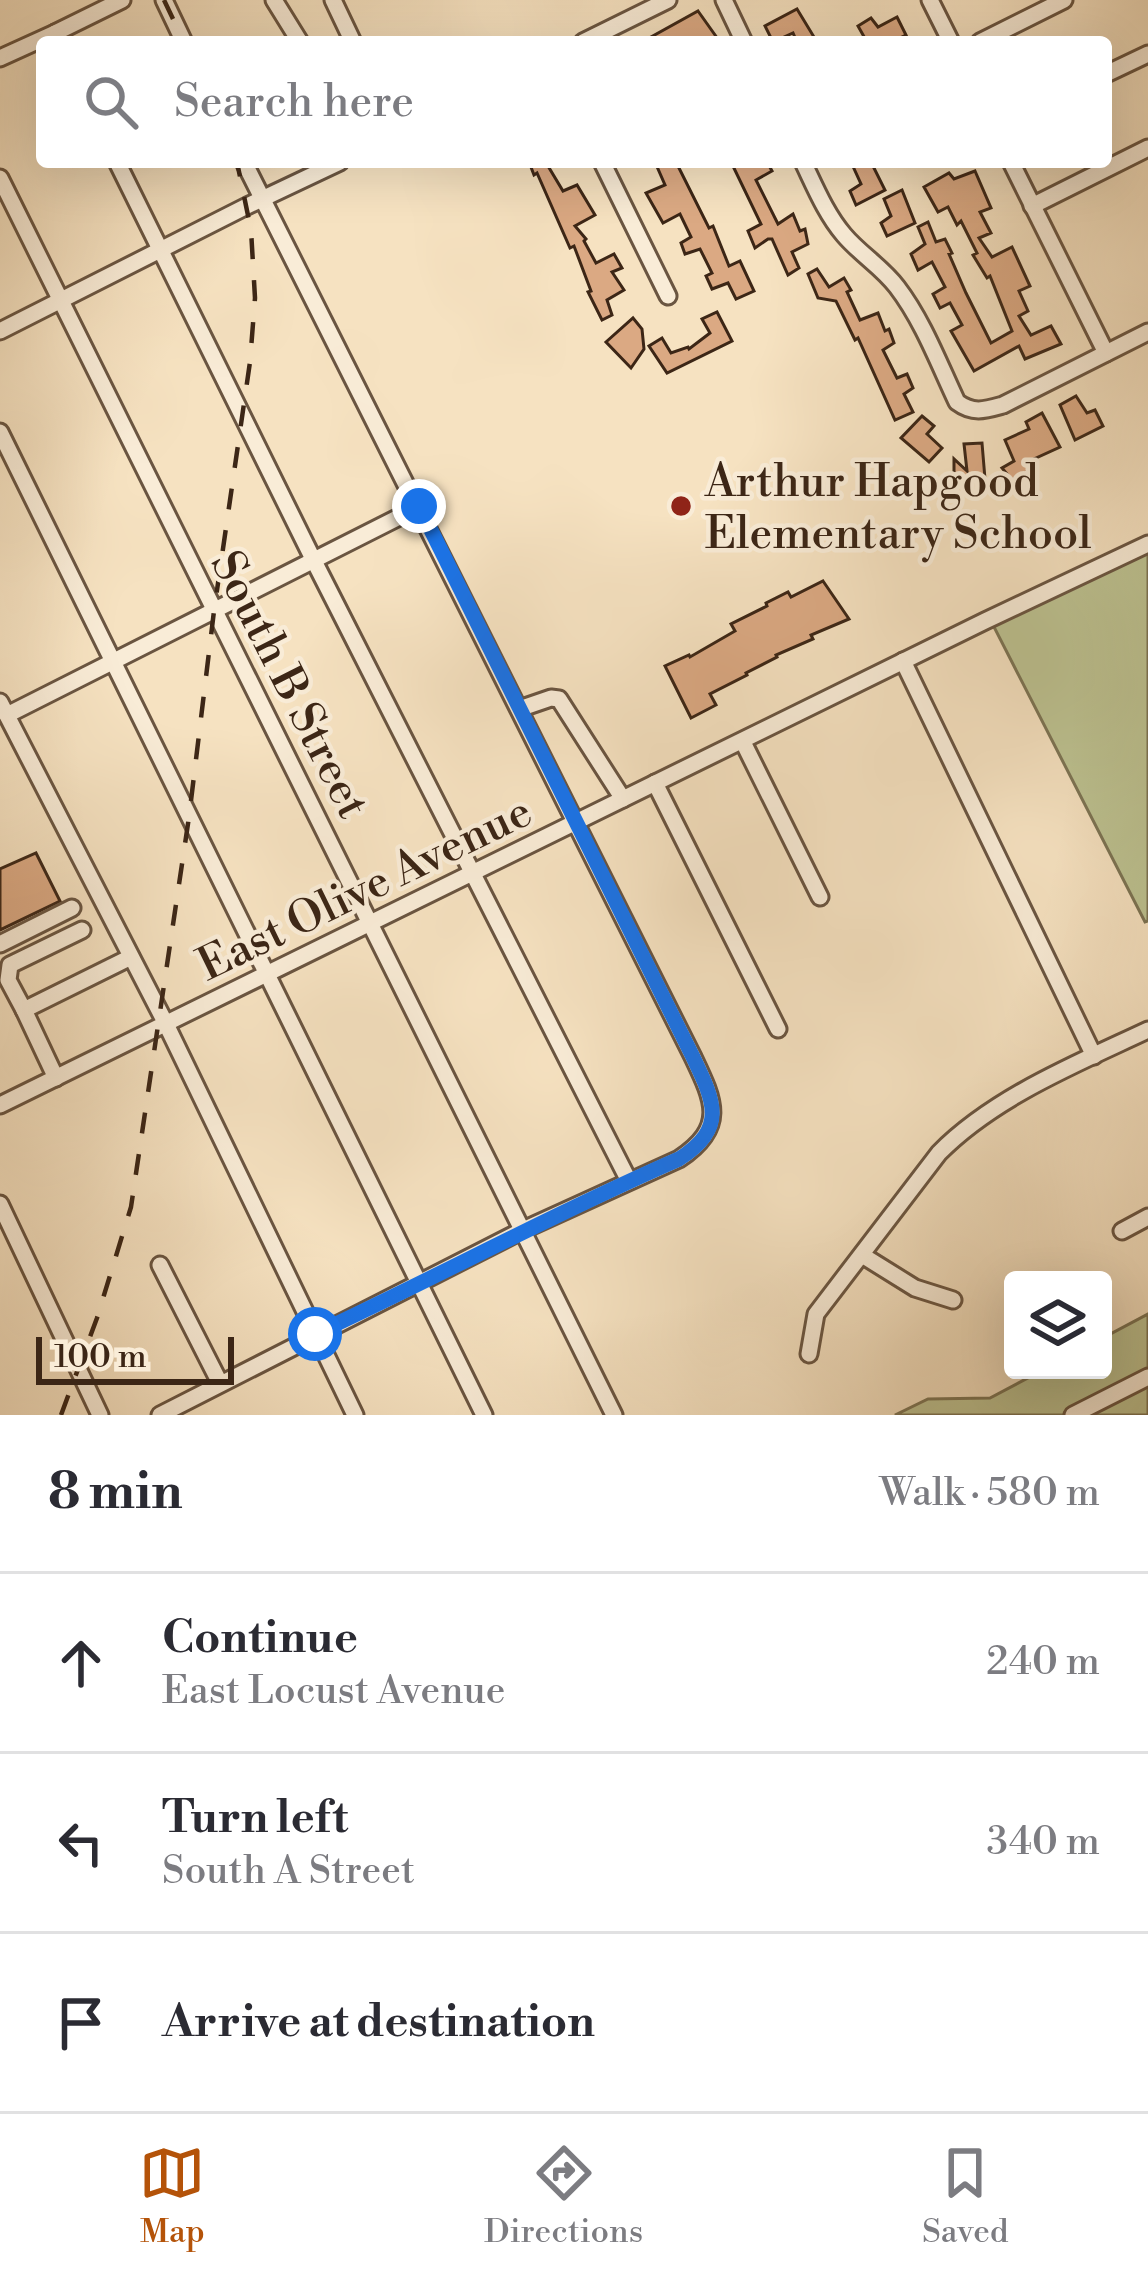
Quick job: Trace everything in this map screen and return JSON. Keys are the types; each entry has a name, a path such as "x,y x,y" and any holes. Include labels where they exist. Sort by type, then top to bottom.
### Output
{"street":[{"path":"60,36 122,0"},
{"path":"164,0 181,36"},
{"path":"274,0 296,36"},
{"path":"333,0 350,36"},
{"path":"595,36 668,0"},
{"path":"724,0 741,36"},
{"path":"930,0 948,36"},
{"path":"992,36 1064,0"},
{"path":"0,58 36,45"},
{"path":"1112,71 1148,54"},
{"path":"1112,166 1148,148"},
{"path":"121,168 628,1181"},
{"path":"160,1415 523,1230 691,1151 711,1125 715,1107 247,168"},
{"path":"0,331 327,168"},
{"path":"605,168 668,296"},
{"path":"806,168 845,236 899,289 957,402 967,409 1003,405 1148,332"},
{"path":"1014,168 1106,352"},
{"path":"1032,206 1108,168"},
{"name":"South B Street","path":"0,178 614,1415"},
{"path":"0,432 484,1415"},
{"path":"355,1415 166,1024 3,708 112,662 419,506"},
{"name":"East Olive Avenue","path":"0,1105 1148,544"},
{"path":"903,662 1094,1056"},
{"path":"519,710 550,698 559,700 623,799"},
{"path":"742,742 820,897"},
{"path":"656,784 778,1029"},
{"path":"0,944 72,908"},
{"path":"56,1078 8,980 5,960 82,929"},
{"path":"24,1010 131,957"},
{"path":"809,1354 816,1314 955,1137 993,1109 1148,1030"},
{"path":"0,1204 100,1415"},
{"path":"1122,1231 1148,1217"},
{"path":"862,1255 915,1288 953,1300"},
{"path":"160,1265 220,1383"},
{"path":"1073,1415 1148,1377"},
{"path":"1110,1397 1119,1415"}],"green space":[{"path":"1148,548 1148,921 1145,922 993,625"},
{"path":"1148,1314 1148,1415 895,1415 928,1399 990,1398 1026,1379 1112,1379 1112,1333"}],"building":[{"path":"797,9 813,36 770,36 765,26"},
{"path":"698,11 716,36 653,36"},
{"path":"897,17 906,35 864,36 858,26 871,18 878,27"},
{"path":"531,168 549,168 563,191 577,185 595,215 575,226 596,263 614,254 622,268 612,272 624,290 607,300 612,315 602,320 574,246 570,248 537,173"},
{"path":"658,168 679,168 709,228 713,226 729,266 740,261 754,291 736,299 728,283 712,289 706,276 712,273 700,249 685,254 681,243 691,237 680,214 663,223 646,193 665,185"},
{"path":"734,168 770,168 756,180 778,224 793,214 800,231 805,229 808,244 792,252 799,268 788,275 772,239 755,248 748,231 761,224"},
{"path":"854,168 874,168 885,190 856,205 850,191 861,184"},
{"path":"975,171 991,208 980,212 991,233 979,238 992,257 1012,247 1030,286 1019,291 1028,311 1019,316 1031,335 1051,326 1061,344 1025,359 1019,346 974,371 951,331 962,325 950,303 940,308 933,294 945,287 932,262 918,270 911,254 925,244 918,227 928,222 936,242 945,239 991,343 1012,331 961,221 957,225 948,207 938,212 924,187 949,173 954,179"},
{"path":"902,190 915,223 887,236 881,223 891,216 884,199"},
{"path":"817,269 829,287 844,278 860,320 878,313 885,331 889,329 894,343 883,350 897,378 907,374 913,388 904,394 913,412 895,420 836,301 818,298 808,274"},
{"path":"717,312 732,341 667,373 649,346 662,338 671,353 689,349 710,333 702,319"},
{"path":"633,318 642,329 644,349 631,368 606,342"},
{"path":"1076,396 1087,413 1095,410 1103,426 1075,440 1060,405"},
{"path":"1042,413 1060,447 1034,459 1037,466 1012,480 1002,468 1014,461 1005,440 1029,429 1026,422"},
{"path":"922,416 934,426 927,434 942,448 929,462 901,438"},
{"path":"982,443 985,479 954,483 954,459 967,471 964,444"},
{"path":"823,581 849,619 811,635 813,639 710,694 716,705 691,718 665,666 735,631 731,624 766,603"},
{"path":"36,853 60,901 0,930 0,869"}],"railway":[{"path":"164,0 181,36"},
{"path":"61,1415 131,1207 189,817 255,298 251,230 238,168"}],"place":[{"name":"Arthur Hapgood Elementary School","path":"681,506"}],"route":[{"path":"315,1334 523,1230 679,1159 701,1142 715,1107 419,506"}]}
